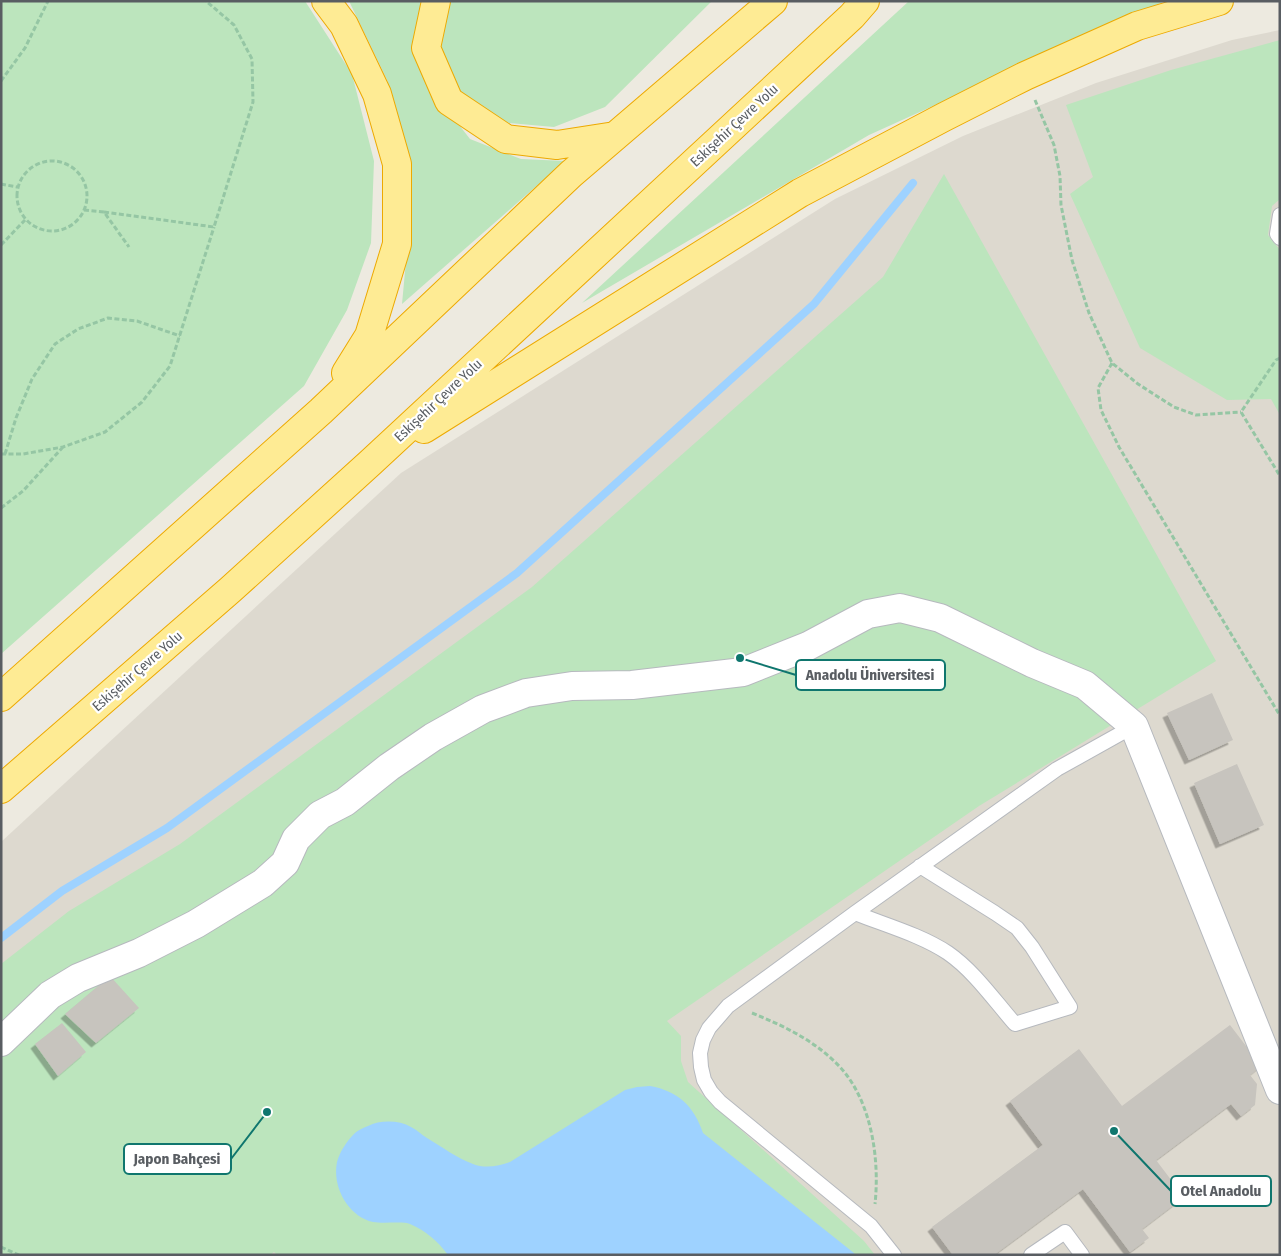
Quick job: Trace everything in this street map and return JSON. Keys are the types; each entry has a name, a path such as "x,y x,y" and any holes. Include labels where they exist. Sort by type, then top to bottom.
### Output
{"highway":[{"path":"321,411 369,336 397,244 397,164 377,94 344,24 326,1"},
{"path":"436,1 426,48 449,101 506,139 557,145 616,136"},
{"path":"1,697 321,411 571,174 773,1"},
{"name":"Eskişehir Çevre Yolu","path":"8,784 230,590 370,463 852,16 865,1"},
{"path":"370,463 800,193 1025,76 1137,26 1219,1"}],"street":[{"path":"1,1042 50,994 78,978 156,944 196,924 263,883 284,863 296,839 320,815 345,802 389,767 426,742 483,709 526,694 572,686 632,685 743,672 808,646 868,614 900,608 940,618 1032,663 1085,685 1134,726 1280,1090"}],"lane":[{"path":"1280,215 1277,234 1280,238"},
{"path":"894,1255 871,1226 720,1102 711,1092 704,1080 701,1067 700,1053 703,1040 709,1028 728,1006 855,913 1056,769 1134,726"},
{"path":"855,913 921,940 947,953 968,970 1015,1024 1070,1007 1032,947 1017,928 920,866"},
{"path":"1031,1255 1065,1232 1082,1255"}],"path":[{"path":"1,81 25,48 48,1"},
{"path":"180,336 137,321 108,318 78,329 55,344 32,380 3,454 23,454 63,447 105,432 142,402 170,366 180,336 253,102 252,59 234,25 206,1"},
{"path":"1025,76 1054,145 1060,176 1061,205 1072,260 1089,313 1112,363 1138,384 1174,407 1196,415 1241,412"},
{"path":"52,160 63,162 74,168 82,176 87,187 87,199 84,210 78,220 68,228 57,231 45,231 34,227 25,220 17,204 17,187 22,176 40,162 52,160"},
{"path":"1,184 17,187"},
{"path":"84,210 214,227"},
{"path":"104,212 129,247"},
{"path":"1,245 25,220"},
{"path":"1241,412 1276,360 1280,358"},
{"path":"1112,363 1098,388 1101,410 1119,447 1279,714"},
{"path":"1241,412 1280,476"},
{"path":"1,508 23,491 63,447"},
{"path":"728,1006 774,1022 796,1033 836,1062 850,1081 866,1115 875,1151 877,1189 871,1226"},
{"path":"1,1247 18,1255"}],"shaded area":[{"path":"1280,30 1280,1255 1,1255 1,842 401,473 835,199 963,136 1096,83 1232,40"}],"green space":[{"path":"1,1 305,1 352,74 374,161 371,243 347,310 304,386 1,654"},
{"path":"349,1 427,1 428,85 470,139 521,159 565,161 402,304 412,173 387,80"},
{"path":"449,1 712,1 605,107 554,127 509,123 484,117 456,90 441,61 440,24"},
{"path":"909,1 1165,1 869,135 582,303"},
{"path":"1280,40 1280,199 1272,206 1268,235 1280,250 1280,415 1271,399 1227,400 1140,348 1070,194 1093,177 1066,105 1171,70"},
{"path":"944,174 1216,661 979,806 667,1021 681,1036 681,1061 688,1082 864,1241 875,1255 277,1255 274,1252 270,1255 1,1255 1,964 69,911 180,844 532,587 883,277"}],"water":[{"path":"650,1086 660,1088 684,1101 695,1115 703,1133 855,1255 448,1255 431,1237 410,1224 377,1223 356,1214 344,1199 337,1181 337,1162 340,1154 355,1133 373,1124 401,1123 413,1128 467,1162 478,1166 501,1165 510,1162 625,1090"}],"building":[{"path":"1212,693 1233,740 1189,760 1167,713"},
{"path":"1237,764 1264,825 1220,844 1194,783"},
{"path":"110,976 139,1008 96,1043 65,1014"},
{"path":"62,1023 86,1052 58,1076 35,1044"},
{"path":"1230,1025 1246,1046 1252,1041 1267,1061 1250,1075 1257,1084 1255,1105 1241,1116 1231,1104 1156,1160 1184,1197 1142,1229 1149,1238 1130,1252 1083,1189 994,1255 953,1255 932,1227 1043,1145 1010,1101 1079,1049 1122,1106"}],"waterway":[{"path":"1,938 62,891 167,828 517,573 814,304 913,183"}],"place":[{"name":"Anadolu Üniversitesi","path":"740,658"},
{"name":"Japon Bahçesi","path":"267,1112"},
{"name":"Otel Anadolu","path":"1114,1131"}]}
